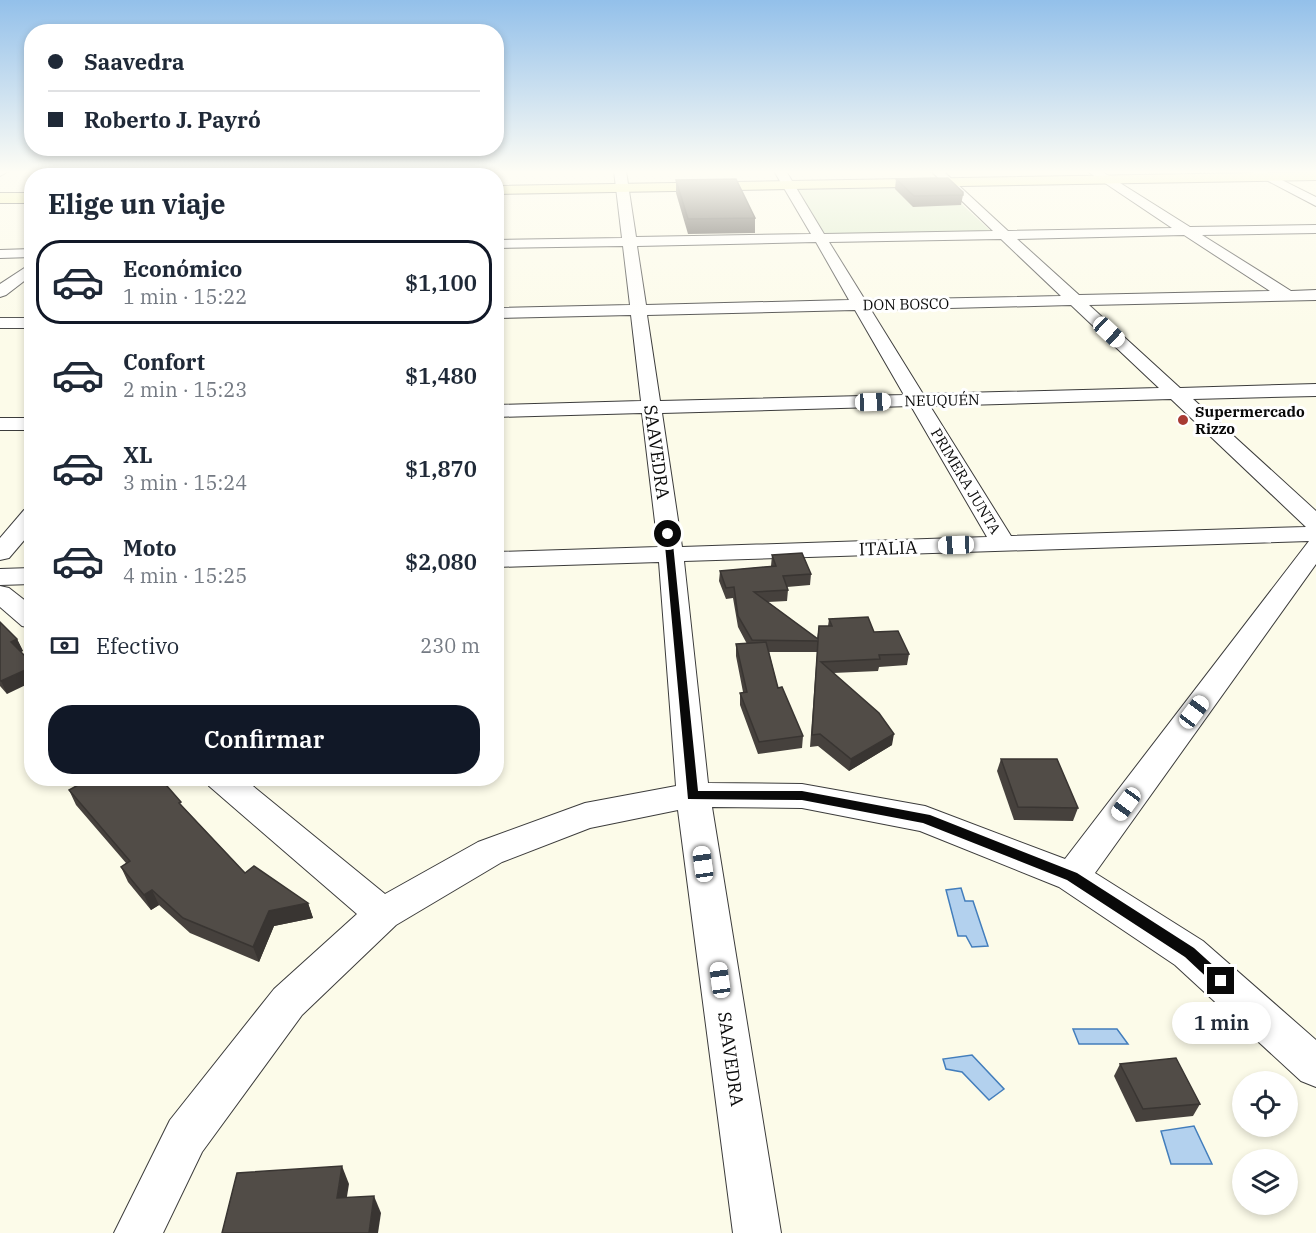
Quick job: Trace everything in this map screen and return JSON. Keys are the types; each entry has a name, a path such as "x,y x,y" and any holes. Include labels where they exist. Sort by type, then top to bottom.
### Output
{"street":[{"name":"SAAVEDRA","path":"626,229 671,555 693,795 757,1233"},
{"name":"PRIMERA JUNTA","path":"814,229 1003,544"},
{"path":"998,229 1316,524"},
{"path":"1182,229 1288,296"},
{"path":"504,244 1316,229"},
{"path":"0,254 24,253"},
{"path":"0,292 24,273"},
{"name":"DON BOSCO","path":"504,313 1288,296 1311,302"},
{"path":"0,324 24,323"},
{"name":"NEUQUÉN","path":"504,411 1316,390"},
{"path":"0,424 24,424"},
{"path":"0,554 24,525"},
{"name":"ITALIA","path":"504,560 1316,534"},
{"path":"1072,877 1316,547"},
{"path":"0,577 24,576"},
{"path":"0,594 24,614"},
{"path":"231,786 383,914"},
{"path":"138,1233 186,1136 288,1002 383,914 490,852 585,816 693,795 802,796 925,819 1072,877 1190,953 1316,1067"}],"green space":[{"path":"818,229 988,229 995,235 824,238"}],"water":[{"path":"961,888 965,901 973,901 988,946 972,947 966,936 958,936 946,890"},
{"path":"1073,1029 1117,1029 1128,1044 1079,1044"},
{"path":"972,1055 1004,1089 989,1100 962,1072 946,1069 943,1059"},
{"path":"1194,1126 1212,1164 1171,1164 1161,1131"}],"building":[{"path":"802,553 811,574 783,576 788,590 754,592 818,639 819,626 832,626 829,619 868,617 874,632 898,631 909,654 879,655 880,659 821,662 879,713 894,734 851,759 820,734 812,735 818,641 752,640 738,616 734,587 726,588 720,571 776,566 772,555"},
{"path":"0,622 17,639 11,642 24,655 24,671 0,680"},
{"path":"766,642 778,688 782,687 803,736 759,742 740,693 747,692 736,644"},
{"path":"1001,759 1057,759 1078,808 1018,807"},
{"path":"76,786 167,786 181,802 179,803 245,873 254,866 308,903 269,911 253,947 183,918 152,890 144,895 121,867 130,861 69,790"},
{"path":"1176,1058 1200,1104 1143,1109 1120,1064"},
{"path":"342,1166 337,1198 374,1196 369,1233 222,1233 237,1173"}],"place":[{"name":"Supermercado Rizzo","path":"1183,420"}],"route":[{"path":"668,534 693,795 802,796 925,819 1072,877 1190,953 1221,981"}]}
